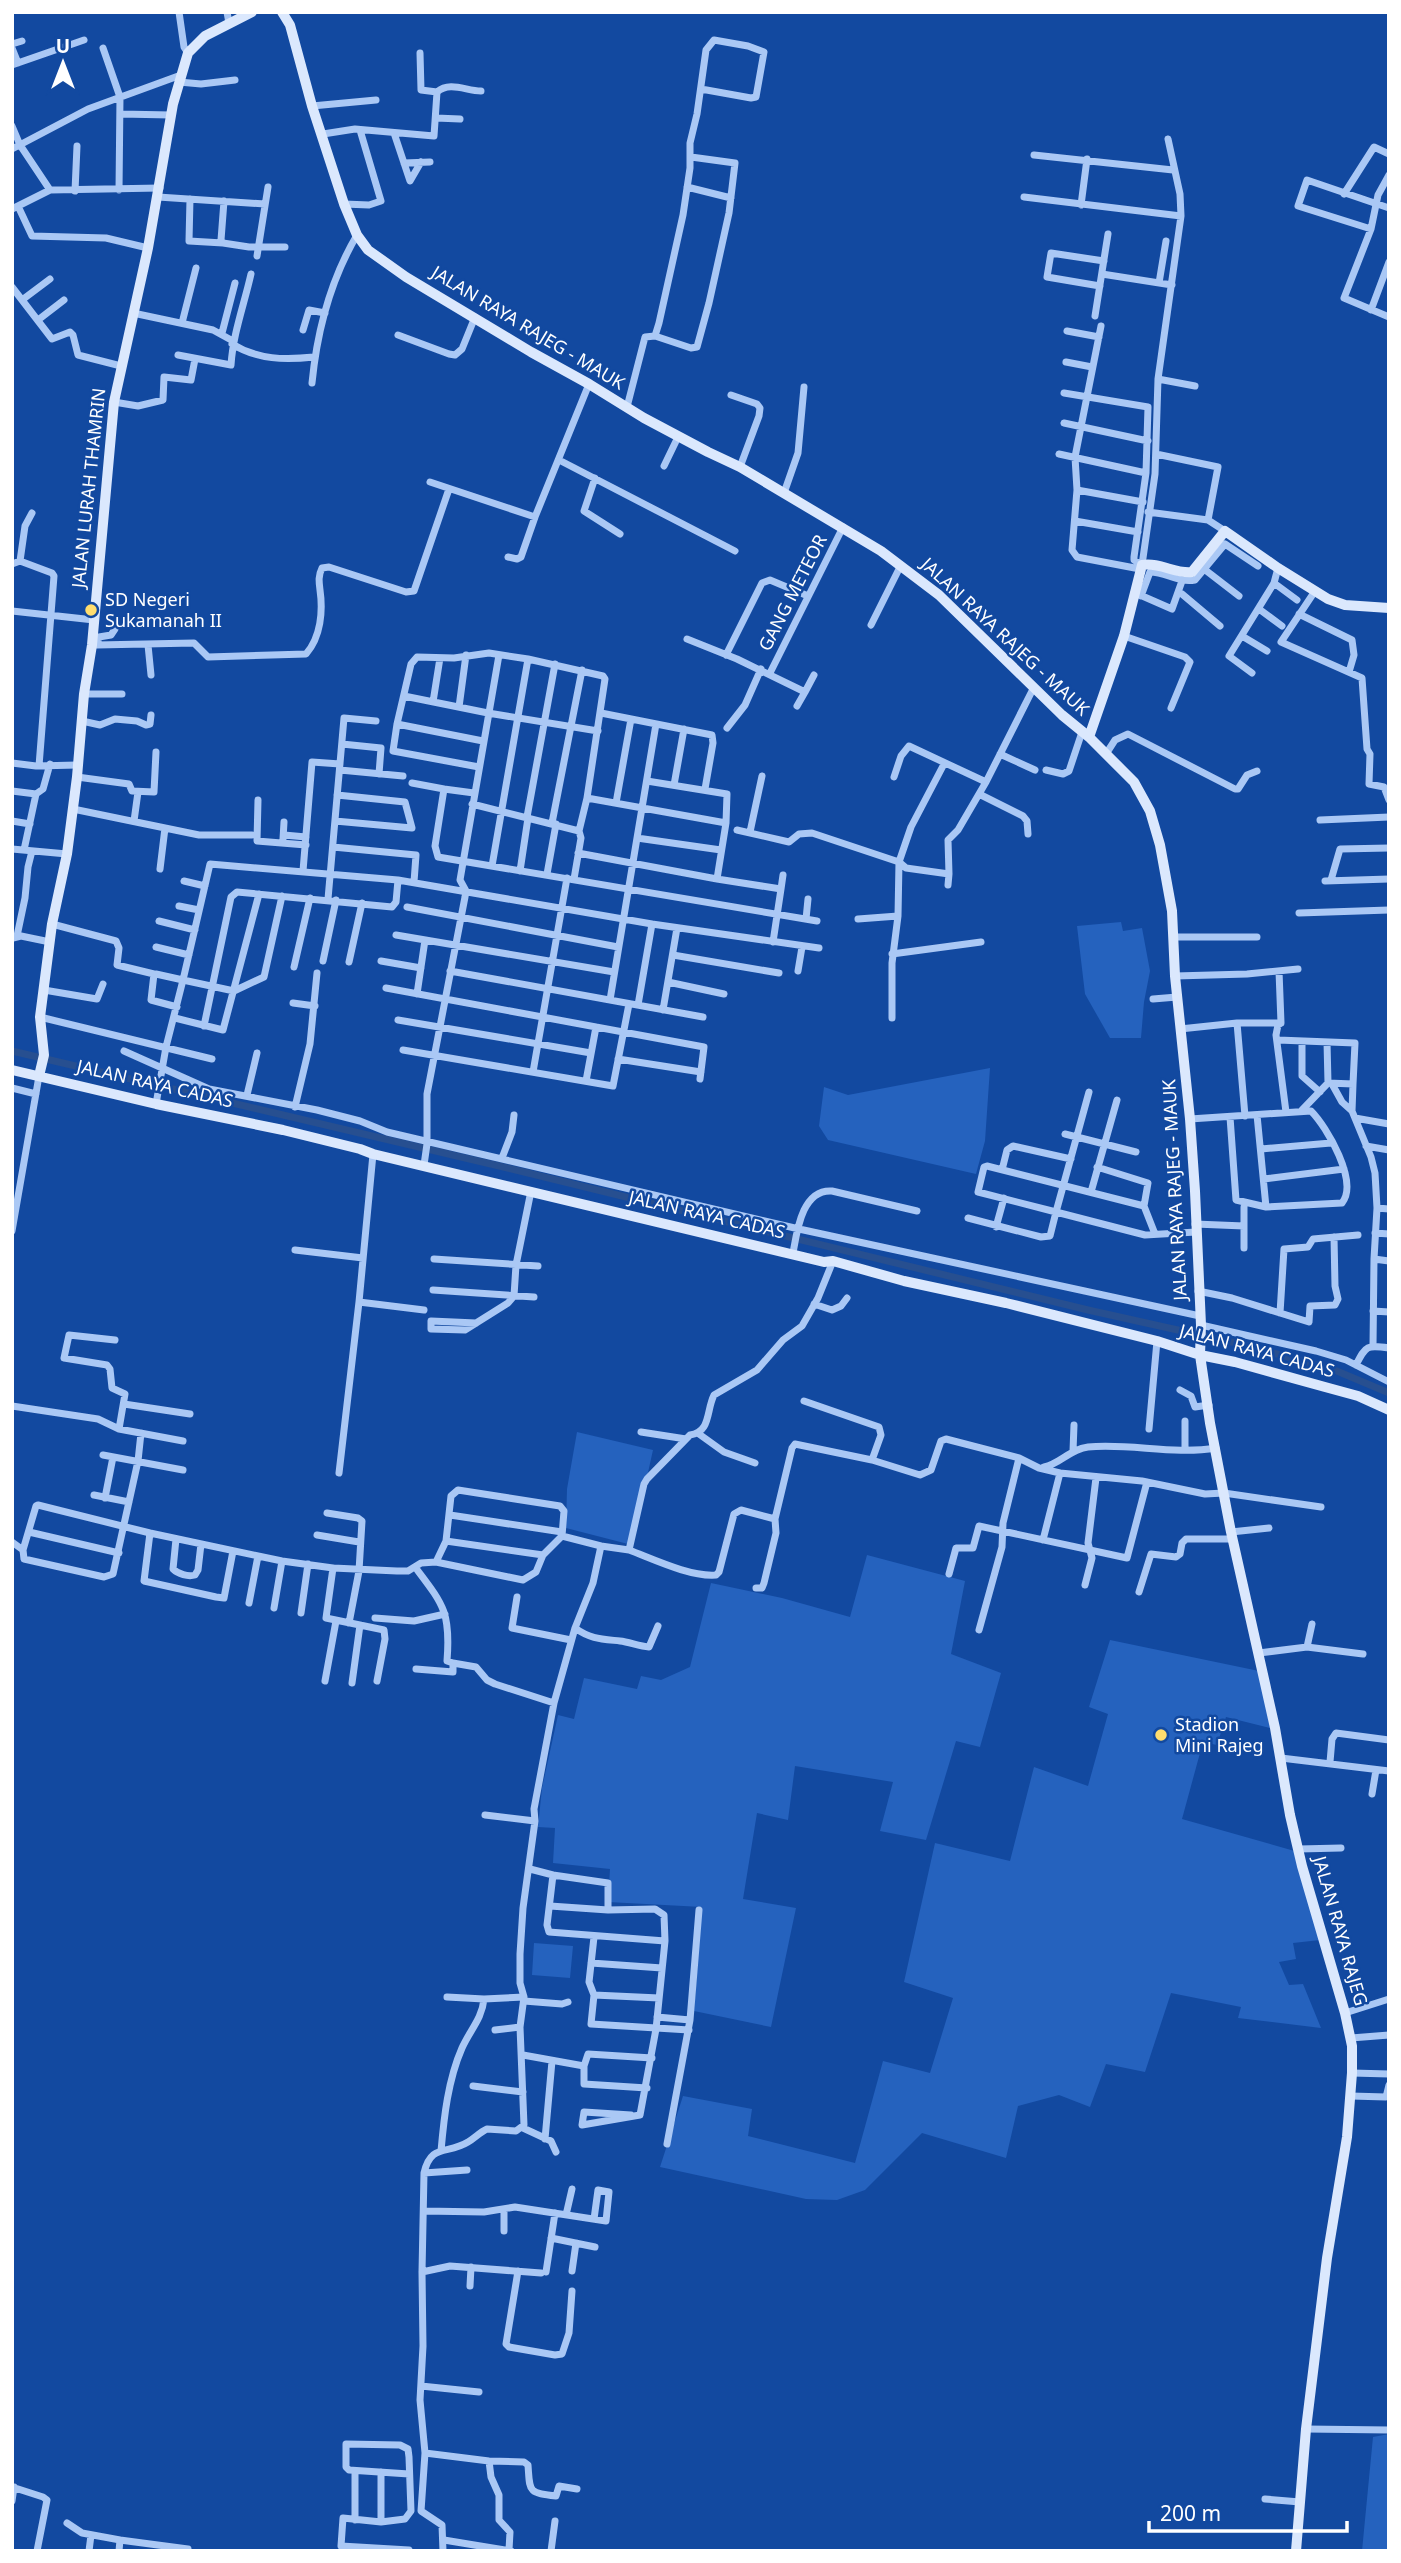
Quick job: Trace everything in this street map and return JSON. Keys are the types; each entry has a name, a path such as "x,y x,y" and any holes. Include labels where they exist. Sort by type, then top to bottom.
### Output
{"street":[{"path":"179,12 184,47 188,53 228,18 252,12"},
{"name":"JALAN RAYA RAJEG - MAUK","path":"282,12 290,25 312,106 344,204 356,234 368,250 384,263 678,437 740,467 844,527 901,565 939,595 1135,782 1150,811 1160,845 1172,911 1175,976 1190,1119 1201,1323"},
{"path":"22,41 12,46 15,64 84,40"},
{"path":"655,336 687,187 690,143 706,50 714,40 748,46 764,52 756,97 701,89"},
{"path":"103,48 120,97 119,190"},
{"path":"420,52 421,90 437,92"},
{"name":"JALAN LURAH THAMRIN","path":"40,1073 43,1051 40,1017 52,924 67,854 84,694 95,645 94,621 114,402 148,248 171,115 188,53"},
{"path":"16,147 88,109 180,78 209,83 235,79"},
{"path":"323,134 360,130 434,136 437,92 440,88 481,91"},
{"path":"312,106 376,100"},
{"path":"120,114 171,115"},
{"path":"436,118 460,119"},
{"path":"12,127 16,147 50,191"},
{"path":"344,204 369,205 381,201 360,130"},
{"path":"394,133 411,181 421,162"},
{"path":"1138,595 1156,454 1158,379 1181,216 1180,194 1168,139"},
{"path":"75,191 77,146"},
{"path":"1344,194 1374,147 1389,155"},
{"path":"1034,155 1173,170"},
{"path":"627,407 645,337 655,336 686,347 696,347 709,303 731,198 735,163 691,157"},
{"path":"1082,205 1087,159"},
{"path":"404,163 430,162"},
{"path":"1389,175 1376,203 1371,229 1344,298 1389,317"},
{"path":"1371,229 1298,206 1307,180 1389,208"},
{"path":"257,251 268,187"},
{"path":"687,187 731,198"},
{"path":"148,248 106,238 41,236 36,229 26,224 15,208 50,191 159,192 190,199 265,204"},
{"path":"1024,197 1181,216"},
{"path":"190,199 189,241 223,243 257,251 285,247"},
{"path":"223,243 224,201"},
{"path":"312,383 314,357 325,313 340,265 356,234"},
{"path":"1094,316 1108,234"},
{"path":"1159,283 1166,241"},
{"path":"1100,286 1047,277 1051,253 1104,261"},
{"path":"1371,310 1389,262"},
{"path":"182,323 196,268"},
{"path":"178,355 231,365 232,343 243,312 251,274"},
{"path":"1102,274 1172,285"},
{"path":"22,300 50,278"},
{"path":"222,333 234,284"},
{"path":"12,287 52,339 67,332 72,334 78,355 121,366"},
{"path":"37,320 64,300"},
{"path":"303,330 309,310 325,313"},
{"path":"133,313 222,333 232,343 269,358 289,360 314,357"},
{"path":"398,335 455,355 462,349 475,317"},
{"path":"1101,326 1075,457 1076,521 1072,550 1075,556 1141,567 1155,564 1186,573 1192,572 1225,531"},
{"path":"1067,331 1099,337"},
{"path":"114,402 138,406 163,400 164,377 191,380 195,359"},
{"path":"1066,362 1092,367"},
{"path":"1158,379 1195,386"},
{"path":"508,557 522,557 535,517 589,384"},
{"path":"783,493 798,453 804,387"},
{"path":"1064,393 1148,407 1146,472 1134,560 1141,567"},
{"path":"732,395 757,404 760,408 740,467"},
{"path":"1064,424 1148,441"},
{"path":"664,466 678,437"},
{"path":"1059,454 1146,472"},
{"path":"1156,454 1218,467 1208,520"},
{"path":"559,460 735,551"},
{"path":"595,478 584,509 621,534"},
{"path":"430,482 535,517"},
{"path":"115,629 111,635 99,637 95,645 194,643 208,657 299,656 306,653 318,633 319,578 322,568 329,567 406,592 414,591 449,489"},
{"path":"1077,489 1143,502"},
{"path":"1148,512 1208,520 1278,568 1337,603 1386,608"},
{"path":"32,513 25,526 16,563 53,574 39,766"},
{"path":"1076,521 1138,533"},
{"name":"GANG METEOR","path":"769,673 844,527"},
{"path":"1138,595 1171,610 1225,544 1258,566"},
{"path":"871,625 901,565"},
{"path":"1252,673 1229,656 1274,583 1278,568"},
{"path":"1204,569 1239,596"},
{"path":"1046,770 1063,774 1069,771 1138,595 1150,572 1155,571 1182,581 1195,580"},
{"path":"726,655 765,581 775,582 808,596"},
{"path":"1179,597 1182,581"},
{"path":"1274,583 1297,600"},
{"path":"1315,591 1281,642 1362,678 1367,749 1370,754 1369,784 1384,787 1389,800"},
{"path":"1179,597 1220,626"},
{"path":"1259,609 1282,626"},
{"path":"12,611 94,621"},
{"path":"1300,614 1352,640 1354,655 1349,672"},
{"path":"1124,636 1185,657 1190,662 1171,708"},
{"path":"1242,636 1267,651"},
{"path":"687,639 769,673 805,692"},
{"path":"149,645 150,675"},
{"path":"459,707 466,655"},
{"path":"425,1161 426,1099 466,891 460,883 499,655"},
{"path":"478,767 393,751 413,660 422,656 499,655 555,664 605,678 587,798 579,831 581,838 556,935 533,1072"},
{"path":"433,702 440,657"},
{"path":"492,866 528,659"},
{"path":"520,871 555,664"},
{"path":"547,874 570,726 582,670"},
{"path":"727,728 745,705 761,670"},
{"path":"797,706 814,675"},
{"path":"948,885 948,841 958,830 986,782 1034,687"},
{"path":"84,694 122,694"},
{"path":"404,696 598,731"},
{"path":"601,713 712,736 705,789"},
{"path":"82,721 100,725 115,719 146,725 150,724 151,715"},
{"path":"323,961 332,900 330,874 344,718 376,721"},
{"path":"616,803 631,719"},
{"path":"397,724 483,741"},
{"path":"610,1000 656,724"},
{"path":"674,785 684,729"},
{"path":"1106,754 1115,740 1128,734 1235,789 1238,789 1247,775 1257,771"},
{"path":"342,744 382,748 379,774"},
{"path":"894,778 901,756 909,746 986,782"},
{"path":"12,763 39,766 50,764 129,783 131,790 152,793 155,791 156,752"},
{"path":"1000,754 1035,770"},
{"path":"303,871 312,762 403,776"},
{"path":"12,791 36,794 43,789 50,764"},
{"path":"892,1018 892,954 898,916 899,862 911,827 944,764"},
{"path":"750,832 762,776"},
{"path":"647,781 727,794 726,823 717,879"},
{"path":"412,783 474,793"},
{"path":"444,789 436,852 438,857 817,921"},
{"path":"134,821 138,792"},
{"path":"36,794 30,824 26,895 14,937 50,942"},
{"path":"979,794 1024,816 1028,834"},
{"path":"335,821 412,828 405,802 337,795"},
{"path":"587,798 726,823"},
{"path":"258,800 257,841 306,841"},
{"path":"472,804 579,831"},
{"path":"73,808 199,835 252,835"},
{"path":"1320,820 1389,817"},
{"path":"12,821 30,824"},
{"path":"283,839 284,822"},
{"path":"160,869 165,828"},
{"path":"737,830 789,842 799,834 812,834 899,862 906,868 949,874"},
{"path":"637,838 721,850"},
{"path":"332,847 416,855 414,882"},
{"path":"1389,848 1340,849 1328,881 1389,879"},
{"path":"12,849 67,854"},
{"path":"578,853 781,889"},
{"path":"157,1101 166,1047 210,864 414,882 652,924 819,948"},
{"path":"773,942 783,875"},
{"path":"204,1026 233,893 394,905 398,880"},
{"path":"184,881 205,886"},
{"path":"175,1018 223,1030 259,894"},
{"path":"156,974 234,991 264,977 282,896"},
{"path":"295,967 310,898"},
{"path":"806,919 808,899"},
{"path":"349,962 362,903"},
{"path":"179,905 199,910"},
{"path":"407,907 618,947"},
{"path":"1299,913 1389,910"},
{"path":"1368,911 1389,916"},
{"path":"858,919 898,916"},
{"path":"159,921 195,930"},
{"path":"52,924 116,941 117,965 153,974 151,1000 177,1007"},
{"path":"403,1050 614,1086 624,1032 634,1004 652,924"},
{"path":"663,1010 677,928"},
{"path":"396,935 614,972"},
{"path":"1174,937 1257,937"},
{"path":"417,994 425,940"},
{"path":"892,954 981,942"},
{"path":"156,947 189,955"},
{"path":"798,971 802,947"},
{"path":"673,955 779,973"},
{"path":"381,961 421,968"},
{"path":"1175,976 1297,969"},
{"path":"450,971 703,1017"},
{"path":"1279,971 1281,1023 1276,1035 1286,1112"},
{"path":"295,1107 305,1068 315,1006 317,972"},
{"path":"668,982 724,994"},
{"path":"44,990 97,999 103,984"},
{"path":"386,988 704,1047 700,1075 618,1059"},
{"path":"1153,999 1177,997"},
{"path":"293,1003 315,1006"},
{"path":"40,1017 212,1059"},
{"path":"398,1020 591,1053"},
{"path":"1180,1029 1237,1023 1281,1023"},
{"path":"1237,1023 1245,1116"},
{"path":"586,1081 596,1027"},
{"path":"1278,1040 1355,1043 1353,1114"},
{"path":"1302,1041 1302,1076 1320,1092"},
{"path":"1327,1042 1330,1083 1353,1114 1375,1173 1377,1208 1373,1346"},
{"path":"124,1051 163,1072 214,1090 360,1121 387,1132 427,1142 1316,1351 1356,1365 1389,1382"},
{"path":"247,1095 257,1053"},
{"name":"JALAN RAYA CADAS","path":"12,1070 40,1073 373,1154 425,1161 530,1191 794,1250 824,1262 833,1261 904,1281 1201,1350 1349,1394 1389,1410"},
{"path":"12,1231 40,1073"},
{"path":"1301,1111 1330,1083 1353,1084"},
{"path":"12,1088 36,1094"},
{"path":"968,1218 996,1227 1046,1237 1052,1231 1089,1092"},
{"path":"1091,1192 1117,1100"},
{"path":"1190,1119 1308,1110 1315,1116 1341,1158 1348,1188 1345,1199 1342,1203 1266,1207 1236,1200 1230,1117"},
{"path":"1353,1114 1389,1124"},
{"path":"502,1158 512,1132 514,1115"},
{"path":"1257,1115 1266,1207"},
{"path":"1065,1134 1136,1152"},
{"path":"1261,1149 1331,1143"},
{"path":"1002,1170 1007,1150 1013,1146 1071,1160"},
{"path":"1366,1146 1389,1150"},
{"path":"339,1473 373,1154"},
{"path":"1144,1206 985,1166 978,1191 1139,1234 1244,1226"},
{"path":"1097,1167 1148,1183 1144,1206 1155,1234"},
{"path":"1264,1179 1344,1169"},
{"path":"12,1182 21,1184"},
{"path":"476,1323 432,1321 431,1329 465,1330 508,1303 514,1296 516,1265 530,1191"},
{"path":"794,1250 807,1202 826,1191 917,1210"},
{"path":"996,1227 1004,1198"},
{"path":"1244,1207 1244,1248"},
{"path":"1377,1208 1389,1209"},
{"path":"1375,1233 1389,1234"},
{"path":"1280,1313 1284,1249 1308,1247 1313,1239 1358,1235"},
{"path":"1198,1291 1309,1322 1310,1306 1337,1303 1334,1237"},
{"path":"295,1250 363,1258"},
{"path":"434,1259 538,1266"},
{"path":"1374,1259 1389,1261"},
{"path":"699,1434 705,1426 715,1395 757,1370 783,1340 802,1326 833,1261"},
{"path":"433,1290 534,1297"},
{"path":"814,1304 832,1310 841,1306 847,1298"},
{"path":"359,1302 424,1310"},
{"path":"1373,1311 1389,1312"},
{"name":"JALAN RAYA RAJEG","path":"1201,1323 1201,1350 1224,1493 1281,1758 1290,1815 1351,2038 1352,2073 1347,2137 1327,2258 1306,2429 1296,2551"},
{"path":"115,1340 69,1335 64,1358 107,1365 112,1388 125,1394 120,1429"},
{"path":"1149,1429 1157,1341"},
{"path":"1356,1365 1364,1349 1373,1346 1389,1348"},
{"path":"1180,1390 1191,1396 1195,1407 1209,1405"},
{"path":"804,1401 879,1427 881,1435 872,1460"},
{"path":"124,1404 190,1415"},
{"path":"12,1406 98,1419 120,1429 183,1441"},
{"path":"1185,1421 1185,1450"},
{"path":"1073,1451 1074,1426"},
{"path":"641,1432 686,1439"},
{"path":"141,1433 138,1461 129,1502 124,1527 119,1553 114,1572 106,1578 24,1559 23,1550 37,1505 124,1527 176,1539 282,1561 359,1571 408,1571 421,1563 436,1563 523,1580 536,1572 543,1555 562,1534 564,1511 560,1506 456,1490 451,1496 446,1541 436,1563"},
{"path":"629,1550 644,1484 690,1435 699,1434 724,1452 755,1463"},
{"path":"756,1588 762,1588 764,1583 776,1533 775,1519 795,1444 872,1460 923,1475 931,1470 942,1441 946,1439 1019,1458 1040,1468 1060,1473 1147,1482 1199,1493 1224,1493 1321,1507"},
{"path":"1040,1468 1053,1465 1073,1451 1100,1447 1185,1450 1216,1448"},
{"path":"103,1455 183,1469"},
{"path":"105,1498 113,1457"},
{"path":"979,1630 1002,1547 1003,1523 1019,1458"},
{"path":"1042,1540 1060,1473"},
{"path":"1085,1585 1092,1558 1088,1543 1097,1478"},
{"path":"949,1574 956,1548 974,1546 978,1526 1125,1558 1129,1556 1147,1482"},
{"path":"94,1495 129,1502"},
{"path":"450,1515 562,1534 601,1546 629,1550 665,1564 713,1576 719,1572 734,1514 741,1510 775,1519"},
{"path":"327,1513 361,1520 359,1571 349,1623"},
{"path":"1139,1592 1151,1553 1177,1556 1186,1539 1269,1528"},
{"path":"29,1532 119,1553"},
{"path":"150,1533 144,1581 224,1598 233,1551"},
{"path":"317,1535 359,1542"},
{"path":"176,1539 173,1569 181,1574 195,1575 201,1544"},
{"path":"446,1541 543,1555"},
{"path":"12,1542 23,1550"},
{"path":"523,2128 523,2055 520,2027 524,1999 520,1983 520,1954 537,1791 554,1703 571,1640 593,1583 601,1546"},
{"path":"249,1603 258,1556"},
{"path":"274,1608 282,1561"},
{"path":"301,1613 308,1564"},
{"path":"415,1567 440,1600 450,1633 447,1661 476,1667 487,1680 495,1684 554,1703"},
{"path":"333,1568 326,1618 381,1629 385,1633 377,1681"},
{"path":"517,1597 512,1628 571,1640"},
{"path":"375,1618 414,1621 444,1614"},
{"path":"325,1681 337,1621"},
{"path":"1307,1647 1312,1624"},
{"path":"352,1683 360,1625"},
{"path":"575,1628 587,1637 649,1647 658,1626"},
{"path":"1259,1653 1307,1647 1363,1654"},
{"path":"416,1669 453,1672 453,1663"},
{"path":"1331,1762 1332,1739 1336,1734 1389,1740"},
{"path":"1281,1758 1389,1771"},
{"path":"1372,1794 1376,1770"},
{"path":"485,1815 535,1821"},
{"path":"1299,1849 1341,1847"},
{"path":"530,1869 608,1883 608,1910"},
{"path":"553,1875 547,1925 550,1932 665,1941"},
{"path":"550,1906 608,1910 655,1909 663,1912 666,1920 665,1941 656,2029 640,2115 584,2112 582,2125 631,2115"},
{"path":"667,2144 690,2020 699,1910"},
{"path":"594,1937 589,1987 594,1995 592,2024 688,2030"},
{"path":"591,1963 662,1968"},
{"path":"594,1995 659,1998"},
{"path":"447,1997 524,1999 562,2004 568,2002"},
{"path":"441,2151 443,2119 449,2092 462,2049 483,2012 484,1998"},
{"path":"1345,2014 1389,2000"},
{"path":"657,2017 690,2020"},
{"path":"495,2030 520,2027"},
{"path":"1351,2038 1389,2035"},
{"path":"646,2088 584,2084 584,2066 588,2054 652,2058"},
{"path":"523,2055 584,2066"},
{"path":"545,2139 552,2062"},
{"path":"1352,2073 1389,2074"},
{"path":"1351,2096 1386,2097 1389,2085"},
{"path":"474,2086 523,2092"},
{"path":"421,2511 425,2453 421,2386 424,2173 429,2157 467,2143 487,2129 516,2131 523,2128 553,2143 556,2152"},
{"path":"424,2173 467,2170"},
{"path":"566,2215 572,2189"},
{"path":"424,2211 484,2213 515,2207 594,2219"},
{"path":"504,2210 504,2231"},
{"path":"422,2272 440,2266 543,2272 555,2213"},
{"path":"551,2238 595,2248"},
{"path":"572,2271 576,2243"},
{"path":"470,2286 471,2267"},
{"path":"518,2271 506,2344 509,2347 562,2354 569,2333 572,2291"},
{"path":"421,2386 479,2392"},
{"path":"1306,2429 1389,2430"},
{"path":"409,2474 346,2469 347,2444 404,2446 408,2449 411,2511 405,2519 381,2522 342,2519 343,2548 409,2550"},
{"path":"425,2453 526,2463 529,2486 535,2493 556,2496 560,2486 577,2489"},
{"path":"444,2540 510,2550 510,2532 499,2520 499,2495 491,2477 489,2461"},
{"path":"355,2471 355,2520"},
{"path":"381,2472 381,2522"},
{"path":"12,2501 13,2487 47,2500 37,2551"},
{"path":"1265,2499 1300,2502"},
{"path":"411,2511 421,2511 442,2525 443,2551"},
{"path":"551,2551 555,2521"},
{"path":"67,2523 76,2530 91,2535 188,2549"},
{"path":"89,2551 91,2535"},
{"path":"119,2551 120,2540"}],"shaded area":[{"path":"1121,922 1123,931 1142,928 1150,971 1141,1038 1110,1038 1085,994 1077,926"},
{"path":"990,1068 985,1141 976,1174 828,1140 819,1126 824,1087 848,1095"},
{"path":"577,1432 653,1450 632,1545 566,1528 567,1489"},
{"path":"867,1555 965,1581 951,1654 1001,1673 980,1747 956,1741 926,1840 880,1831 893,1782 795,1766 788,1820 757,1813 743,1899 796,1908 771,2027 694,2011 702,1907 608,1902 610,1869 553,1863 555,1828 538,1827 542,1788 558,1715 574,1719 584,1678 637,1689 641,1676 661,1680 690,1667 711,1583 782,1598 850,1617"},
{"path":"1110,1640 1259,1671 1270,1728 1226,1717 1217,1745 1203,1742 1182,1819 1298,1852 1320,1940 1293,1943 1296,1959 1279,1962 1289,1985 1303,1984 1321,2028 1238,2018 1241,2007 1171,1993 1145,2072 1106,2064 1090,2107 1059,2095 1018,2106 1006,2158 922,2133 865,2190 837,2200 806,2199 660,2167 683,2096 752,2109 748,2136 855,2163 883,2061 930,2073 953,1998 904,1982 935,1843 1010,1861 1034,1767 1088,1786 1108,1714 1089,1707"},
{"path":"534,1943 573,1946 570,1978 532,1975"},
{"path":"1389,2434 1389,2551 1362,2551 1373,2437"}],"waterway":[{"path":"12,1051 495,1165 1088,1310 1236,1343 1332,1369 1389,1393"}],"place":[{"name":"SD Negeri Sukamanah II","path":"91,610"},
{"name":"Stadion Mini Rajeg","path":"1161,1735"}]}
